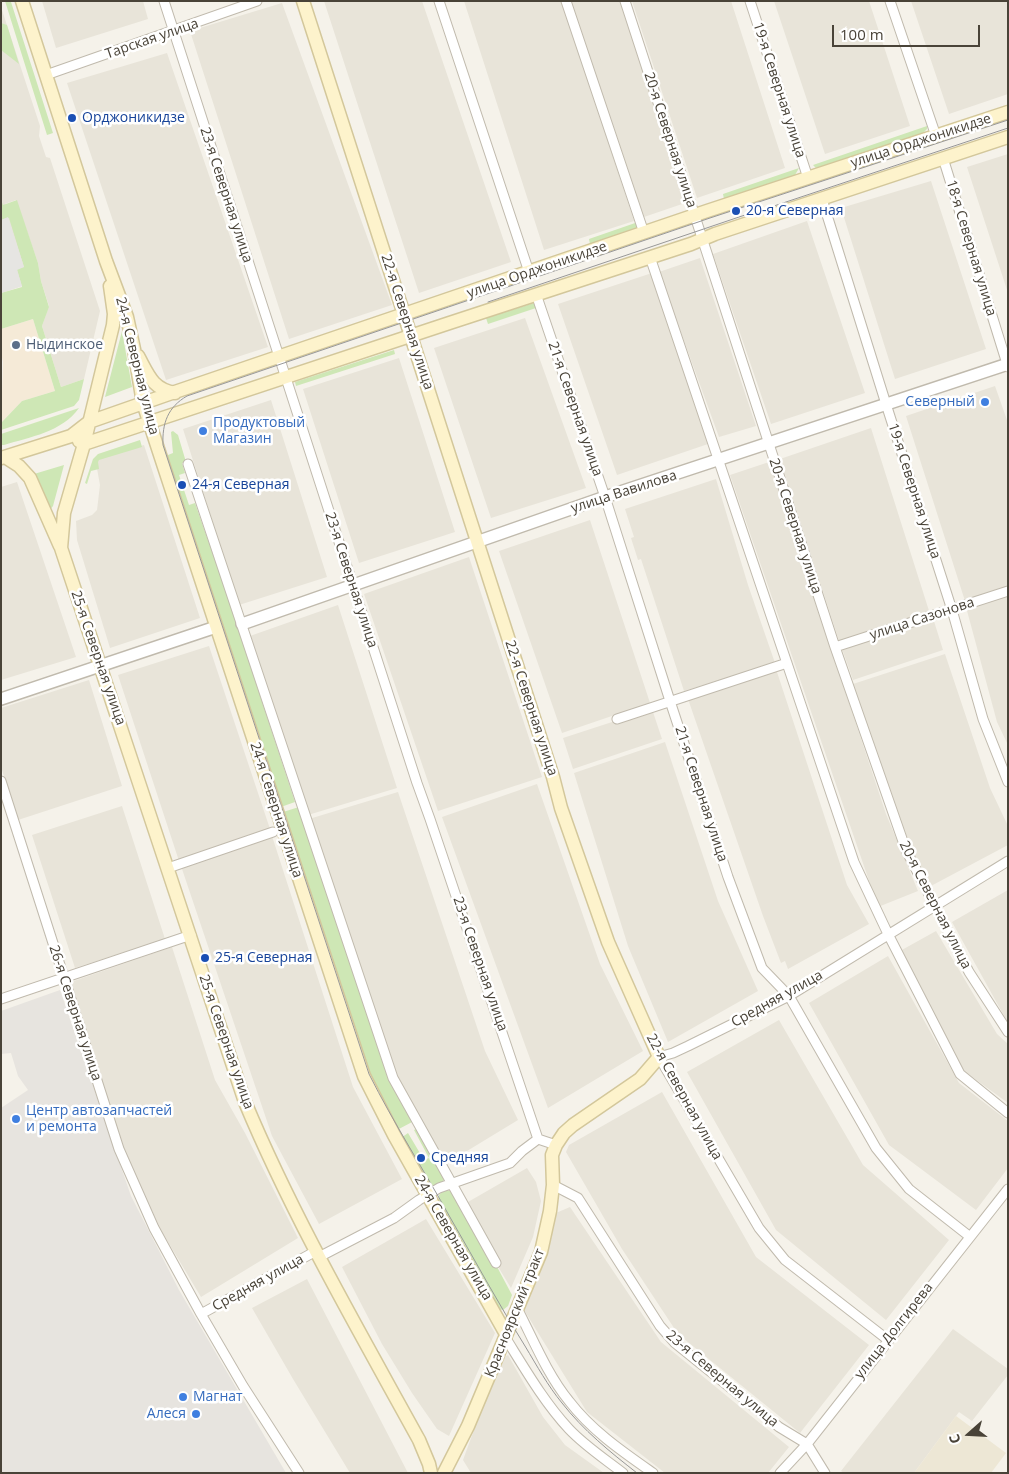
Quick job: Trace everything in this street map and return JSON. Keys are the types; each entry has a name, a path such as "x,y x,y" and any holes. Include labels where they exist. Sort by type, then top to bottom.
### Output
{"main road":[{"name":"24-я Северная улица","path":"22,1 106,262 122,300 134,349 144,403 150,422 364,1076 390,1128 506,1336"},
{"name":"22-я Северная улица","path":"303,1 478,542 553,777 561,808 608,942 659,1057"},
{"name":"улица Орджоникидзе","path":"3,458 71,436 89,422 175,392 1008,112"},
{"name":"улица Орджоникидзе","path":"84,444 702,241 715,234 1008,137"},
{"name":"24-я Северная улица","path":"84,444 113,325 114,314 106,262"},
{"path":"134,349 153,382 164,391 175,392"},
{"path":"71,436 84,444"},
{"name":"25-я Северная улица","path":"84,444 64,513 61,548 245,1102 265,1148 317,1254 419,1440 431,1473"},
{"path":"3,458 19,466 30,478 61,548"},
{"name":"Средняя улица","path":"556,1145 564,1133 573,1125 640,1079 659,1057"},
{"name":"Красноярский тракт","path":"444,1473 468,1426 541,1252 550,1211 553,1185 552,1155 556,1145"}],"street":[{"name":"23-я Северная улица","path":"164,1 417,784 538,1139"},
{"name":"Тарская улица","path":"46,76 257,1"},
{"path":"439,1 529,272"},
{"path":"566,1 644,234"},
{"name":"20-я Северная улица","path":"625,1 835,647 906,850 969,972 1008,1032"},
{"name":"19-я Северная улица","path":"750,1 808,178"},
{"path":"890,1 936,136"},
{"name":"18-я Северная улица","path":"943,158 1008,365"},
{"name":"19-я Северная улица","path":"822,199 952,610 983,719 1008,782"},
{"path":"650,257 854,862 888,934 960,1074 1008,1113"},
{"name":"21-я Северная улица","path":"536,294 605,497 728,877 762,968 789,996 880,1154 909,1188 969,1236"},
{"name":"улица Вавилова","path":"242,624 605,497 1008,365"},
{"name":"24-я Северная улица","path":"188,464 393,1078 496,1263"},
{"name":"улица Сазонова","path":"835,647 1008,591"},
{"path":"1,698 216,627"},
{"path":"617,719 787,663"},
{"name":"26-я Северная улица","path":"1,781 120,1149 154,1228 243,1386 299,1473"},
{"path":"168,868 273,832"},
{"name":"Средняя улица","path":"659,1057 688,1046 789,996 1008,861"},
{"path":"1,999 191,935"},
{"name":"22-я Северная улица","path":"659,1057 759,1228 785,1260 888,1340"},
{"path":"538,1139 556,1145"},
{"name":"Средняя улица","path":"201,1314 317,1254 394,1218 428,1194 510,1163 538,1139"},
{"name":"23-я Северная улица","path":"553,1185 578,1198 660,1326 674,1343 779,1427 807,1444 825,1473"},
{"name":"улица Долгирева","path":"780,1473 807,1444 969,1236 1008,1189"},
{"path":"517,1308 552,1376 569,1401 591,1426 614,1446 653,1473"},
{"name":"24-я Северная улица","path":"506,1336 543,1397 570,1429 590,1448 623,1473"}],"shaded area":[{"path":"42,1 143,1 148,19 56,48"},
{"path":"324,1 422,1 511,262 419,293"},
{"path":"464,1 562,1 634,221 544,250"},
{"path":"571,1 622,1 688,202 644,217"},
{"path":"632,1 731,1 785,168 697,198"},
{"path":"774,1 869,1 910,126 825,154"},
{"path":"911,1 1008,1 1008,94 949,114"},
{"path":"282,3 392,305 289,339 190,31"},
{"path":"1,7 40,126 39,136 46,157 50,158 100,311 84,379 61,387 42,326 49,306 41,281 38,263 16,200 5,204 31,283 1,293"},
{"path":"167,53 268,347 166,380 67,83"},
{"path":"1008,154 1008,293 967,167"},
{"path":"931,181 986,349 895,379 841,208"},
{"path":"8,217 24,267 17,270 22,286 1,293 1,220"},
{"path":"807,221 865,393 771,424 713,254"},
{"path":"700,258 756,426 719,437 659,272"},
{"path":"652,273 708,444 617,475 558,304"},
{"path":"525,318 586,488 491,518 434,348"},
{"path":"33,319 55,391 22,401 1,423 3,362 1,329"},
{"path":"399,358 455,532 359,563 303,389"},
{"path":"995,386 1008,423 1008,588 965,601 906,416"},
{"path":"271,400 327,577 239,605 183,429"},
{"path":"871,428 930,614 840,644 780,459"},
{"path":"144,445 200,618 110,648 77,540 76,521 92,515 97,510 100,485 96,463 98,459"},
{"path":"769,462 886,814 918,891 878,907 730,475"},
{"path":"716,479 748,585 775,663 684,691 641,559 638,560 631,538 634,537 625,509"},
{"path":"17,482 76,657 1,680 1,487"},
{"path":"590,520 650,703 562,733 499,551"},
{"path":"469,557 542,777 438,811 364,594"},
{"path":"1008,594 1008,745 997,722 966,607"},
{"path":"338,605 397,788 308,815 250,636"},
{"path":"933,618 943,650 853,680 841,646"},
{"path":"209,646 271,832 179,861 118,675"},
{"path":"945,654 990,788 1008,826 1008,845 929,887 911,849 853,684"},
{"path":"776,669 847,885 869,924 788,969 785,961 781,963 763,916 688,699"},
{"path":"89,680 122,786 18,820 1,767 1,708"},
{"path":"652,709 662,739 573,769 563,738"},
{"path":"665,742 718,901 758,991 668,1042 628,946 574,773"},
{"path":"537,784 600,964 643,1051 548,1108 442,817"},
{"path":"398,792 485,1051 518,1120 444,1165 396,1079 309,819"},
{"path":"122,806 165,939 75,968 32,835"},
{"path":"272,836 353,1087 402,1179 319,1224 272,1136 181,866"},
{"path":"1008,890 1008,1023 952,922"},
{"path":"936,931 997,1034 1008,1044 1008,1103 964,1071 900,951"},
{"path":"172,947 215,1080 245,1133 298,1238 201,1297 159,1227 123,1147 68,983"},
{"path":"888,956 959,1083 1008,1121 1008,1168 976,1210 889,1145 809,1003"},
{"path":"60,990 131,1196 179,1290 286,1473 1,1473 1,1108 28,1090 18,1076 11,1053 1,1054 1,1011"},
{"path":"779,1020 863,1165 949,1240 886,1320 776,1230 687,1072"},
{"path":"662,1092 756,1257 869,1345 800,1433 678,1334 622,1249 566,1152 569,1145"},
{"path":"527,1168 536,1182 541,1201 533,1237 511,1288 461,1206"},
{"path":"570,1207 661,1342 789,1447 768,1473 665,1473 587,1412 524,1310 543,1258 556,1213"},
{"path":"426,1219 495,1333 449,1436 437,1429 412,1393 382,1344 342,1267"},
{"path":"307,1279 408,1473 350,1473 252,1308"},
{"path":"953,1329 1008,1369 1008,1375 972,1421 959,1412 914,1473 844,1473 841,1471"},
{"path":"508,1355 543,1417 565,1445 604,1473 471,1473 463,1460 500,1359"},
{"path":"956,1416 1006,1453 991,1473 914,1473"}],"green space":[{"path":"5,1 11,2 53,133 47,135"},
{"path":"1,23 7,25 19,64 1,50"},
{"path":"927,126 923,133 821,167 816,168 813,165"},
{"path":"799,168 795,175 724,199 723,194"},
{"path":"1,200 3,205 17,200 38,263 49,307 42,326 61,387 84,379 79,400 74,406 1,430 1,423 22,401 55,391 33,319 1,329 1,293 22,287 17,269 24,267 9,218 1,220"},
{"path":"638,222 640,228 590,244 589,239"},
{"path":"534,303 536,308 488,324 486,318"},
{"path":"122,331 132,387 105,397"},
{"path":"394,350 395,354 296,386 295,382"},
{"path":"79,408 64,423 45,433 1,445 1,434"},
{"path":"173,431 178,435 186,462 182,463 185,473 179,475 189,505 195,503 295,802 278,808 165,459 173,453 171,432"},
{"path":"140,440 142,447 99,460 99,469 91,471 87,484 85,483 93,459 98,454"},
{"path":"64,465 53,506 50,510 34,474"},
{"path":"299,807 324,881 414,1121 397,1130 372,1080 283,812"},
{"path":"418,1128 444,1177 443,1182 434,1186 429,1185 401,1138 408,1133 424,1160 429,1158 414,1130"},
{"path":"444,1190 452,1191 487,1257 495,1263 512,1295 508,1306 503,1310 499,1309 438,1201 439,1195"}],"tram line":[{"path":"637,1473 588,1431 562,1403 547,1383 369,1074 163,445 165,423 175,405 187,396 710,218 1008,120"},
{"path":"765,209 1008,128"},
{"path":"488,302 748,214"}],"place":[{"name":"Орджоникидзе","path":"72,118"},
{"name":"20-я Северная","path":"736,211"},
{"name":"Ныдинское","path":"16,345"},
{"name":"Северный","path":"985,402"},
{"name":"Продуктовый Магазин","path":"203,431"},
{"name":"24-я Северная","path":"182,485"},
{"name":"25-я Северная","path":"205,958"},
{"name":"Центр автозапчастей и ремонта","path":"16,1119"},
{"name":"Средняя","path":"421,1158"},
{"name":"Магнат","path":"183,1397"},
{"name":"Алеся","path":"196,1414"}]}
